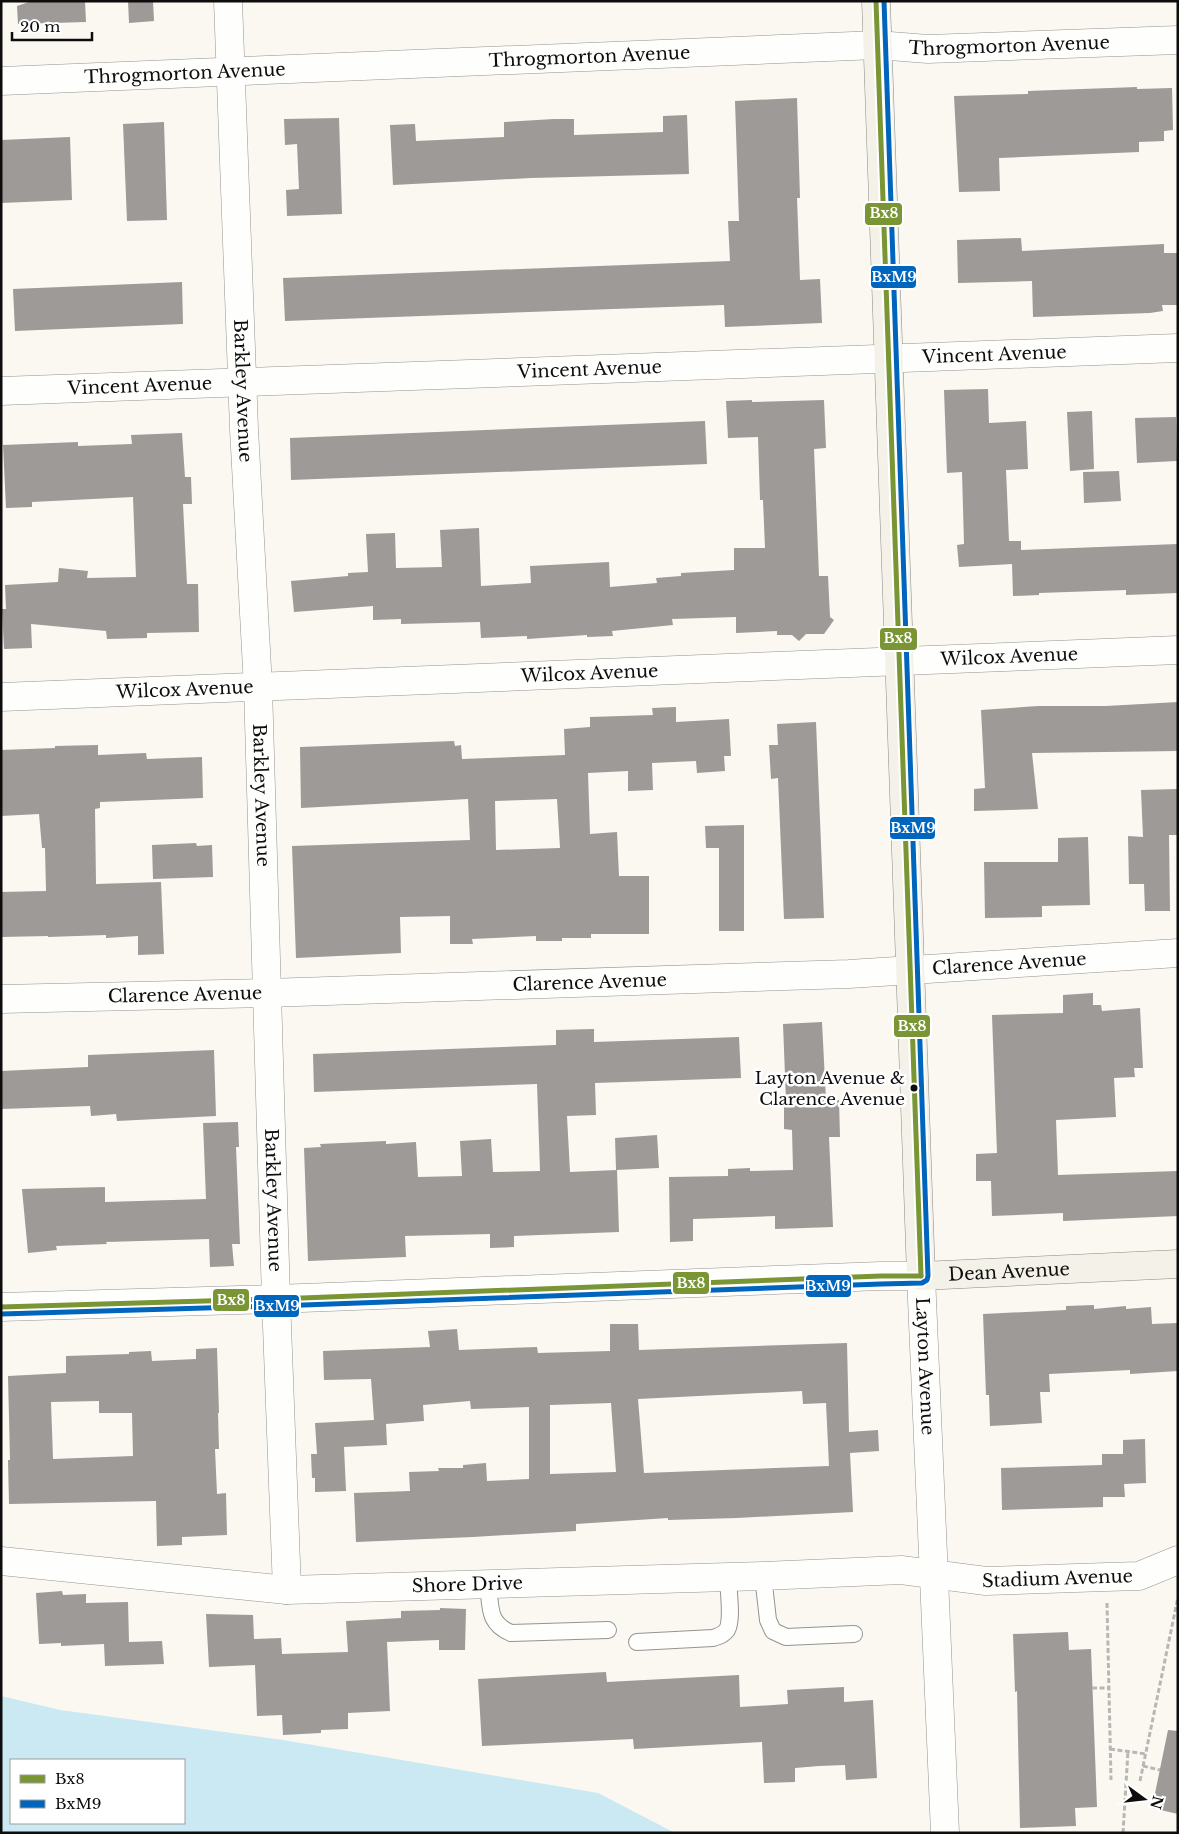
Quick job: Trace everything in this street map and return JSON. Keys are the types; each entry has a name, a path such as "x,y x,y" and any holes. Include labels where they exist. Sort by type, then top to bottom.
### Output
{"street":[{"name":"Barkley Avenue","path":"228,1 242,383 258,687 276,1299 287,1590"},
{"name":"Layton Avenue","path":"876,1 921,1276 945,1833"},
{"name":"Throgmorton Avenue","path":"1,81 877,46 928,50 1178,40"},
{"name":"Vincent Avenue","path":"1,391 1178,348"},
{"name":"Wilcox Avenue","path":"1,697 1178,650"},
{"name":"Clarence Avenue","path":"1,999 267,994 911,971 1178,953"},
{"name":"Dean Avenue","path":"1,1307 921,1276 1178,1264"},
{"name":"Stadium Avenue","path":"934,1574 986,1581 1139,1576 1178,1560"},
{"name":"Shore Drive","path":"1,1561 287,1590 902,1570 934,1574"}],"lane":[{"path":"763,1576 768,1620 773,1631 786,1637 854,1634"},
{"path":"637,1642 714,1638 722,1635 727,1629 729,1621 728,1577"},
{"path":"488,1584 492,1619 500,1628 511,1633 608,1630"}],"path":[{"path":"1106,1577 1111,1780"},
{"path":"1140,1781 1178,1596"},
{"path":"1092,1688 1109,1688"},
{"path":"1110,1749 1146,1754"},
{"path":"1123,1833 1128,1751"},
{"path":"1143,1766 1160,1770"}],"water":[{"path":"1,1696 60,1710 283,1740 598,1793 675,1833 1,1833"}],"building":[{"path":"32,1 85,1 86,22 18,24 17,6"},
{"path":"128,1 153,1 154,21 129,23"},
{"path":"1137,87 1137,89 1172,88 1173,130 1164,131 1164,141 1139,142 1139,152 999,158 1000,191 959,192 954,96 1028,94 1028,91"},
{"path":"797,98 800,198 797,198 800,280 820,279 822,323 725,327 724,305 285,321 283,278 730,261 728,221 739,221 735,101"},
{"path":"687,115 689,174 531,178 393,185 390,125 415,124 416,141 504,137 504,122 554,119 574,119 574,135 663,132 663,116"},
{"path":"339,118 342,214 287,216 286,190 299,189 297,144 285,145 284,119"},
{"path":"164,122 167,220 127,221 123,124"},
{"path":"70,137 72,200 1,203 1,140"},
{"path":"1021,238 1022,251 1164,244 1164,253 1177,253 1178,305 1162,305 1163,311 1150,313 1033,317 1032,281 958,283 957,240"},
{"path":"182,282 183,324 15,331 13,289"},
{"path":"988,389 989,423 1026,421 1028,469 1006,470 1009,541 1021,541 1021,550 1178,544 1178,593 1126,595 1126,590 1039,593 1039,595 1013,596 1012,564 959,567 957,545 964,544 962,472 947,473 944,390"},
{"path":"752,400 752,402 824,400 826,448 814,449 819,576 828,576 830,617 834,620 824,634 806,634 799,641 792,635 777,635 777,631 736,633 736,617 672,619 673,625 612,631 613,636 587,637 587,635 527,639 527,636 481,638 480,622 401,624 401,619 373,620 373,606 294,612 291,581 348,576 348,573 368,572 366,534 395,533 396,568 442,567 440,530 479,528 481,586 531,583 530,566 609,562 610,587 657,583 656,578 681,576 681,573 734,570 734,548 765,548 763,500 760,500 758,437 728,438 726,401"},
{"path":"1092,411 1094,469 1070,471 1067,412"},
{"path":"1176,417 1177,461 1137,463 1135,418"},
{"path":"705,421 707,464 291,480 290,438"},
{"path":"182,433 185,477 191,477 192,504 183,504 187,584 198,584 199,632 147,633 147,638 107,639 106,631 31,624 32,648 4,649 2,609 6,609 5,585 58,582 59,568 88,571 87,578 136,577 133,497 32,502 32,507 6,508 3,445 78,442 78,446 132,444 131,435"},
{"path":"1119,471 1121,501 1084,503 1083,472"},
{"path":"1178,702 1178,751 1032,753 1038,809 974,811 974,789 985,788 981,710 1038,706 1106,706"},
{"path":"676,707 676,722 729,719 731,756 724,756 725,771 697,773 696,761 652,763 653,790 628,791 628,771 588,773 590,834 617,832 619,876 649,876 649,934 591,934 591,938 562,938 562,941 536,941 536,936 472,939 473,944 450,944 450,916 400,917 401,953 296,958 292,846 470,840 468,799 301,808 300,747 454,741 455,746 461,745 462,759 565,755 564,729 590,727 590,717 653,715 652,708","holes":["557,799 560,848 496,850 495,801"]},
{"path":"816,722 824,918 784,919 778,778 771,779 769,745 778,745 777,724"},
{"path":"98,745 98,755 146,753 147,759 202,757 203,798 100,802 100,808 95,809 96,884 161,882 164,954 138,955 138,936 106,938 106,935 1,937 1,892 46,891 45,848 42,848 39,814 1,816 1,750"},
{"path":"1178,789 1178,835 1169,835 1170,911 1145,911 1144,884 1129,884 1128,836 1143,837 1141,790"},
{"path":"744,825 744,931 719,931 719,848 706,848 705,826"},
{"path":"1088,837 1090,905 1042,906 1042,917 985,918 984,862 1058,862 1058,838"},
{"path":"196,843 197,846 212,845 213,877 153,879 152,845"},
{"path":"1093,993 1093,1005 1101,1005 1102,1011 1140,1008 1143,1068 1134,1068 1135,1077 1114,1078 1116,1117 1056,1120 1058,1175 1178,1171 1178,1216 1063,1221 1063,1213 992,1216 991,1181 976,1181 976,1154 997,1153 992,1015 1063,1013 1063,995"},
{"path":"822,1022 826,1100 839,1100 840,1137 829,1137 833,1227 775,1229 775,1216 693,1219 693,1241 670,1242 669,1177 728,1176 728,1169 750,1168 750,1171 793,1170 792,1130 784,1129 784,1101 786,1101 783,1024"},
{"path":"594,1029 594,1042 739,1037 741,1078 595,1083 596,1115 567,1116 570,1172 617,1170 619,1232 514,1236 514,1247 490,1248 490,1234 405,1236 406,1257 308,1261 304,1148 321,1147 320,1144 386,1141 386,1144 416,1142 418,1177 462,1176 460,1141 491,1139 493,1172 540,1171 537,1084 314,1092 313,1054 556,1045 556,1030"},
{"path":"214,1050 216,1116 117,1121 116,1114 91,1116 90,1106 1,1109 1,1071 88,1067 88,1055"},
{"path":"238,1122 239,1147 236,1147 240,1244 232,1244 234,1266 210,1267 209,1239 106,1242 107,1244 56,1246 57,1250 28,1253 22,1189 105,1187 105,1202 206,1199 203,1123"},
{"path":"657,1135 659,1168 616,1170 615,1138"},
{"path":"1094,1305 1094,1309 1126,1306 1126,1309 1151,1307 1152,1324 1178,1323 1178,1371 1130,1374 1130,1370 1049,1374 1050,1392 1040,1392 1042,1423 990,1426 989,1395 986,1395 983,1314 1066,1310 1066,1306"},
{"path":"610,1324 638,1324 639,1350 847,1343 849,1432 878,1430 879,1451 850,1453 853,1512 737,1518 668,1520 668,1518 576,1524 576,1531 356,1542 354,1493 410,1491 409,1472 439,1471 438,1468 463,1468 463,1465 486,1463 487,1481 529,1479 529,1407 471,1409 470,1401 423,1405 424,1421 386,1424 387,1445 344,1447 346,1491 315,1492 315,1478 312,1478 311,1454 317,1454 315,1423 374,1420 371,1379 324,1380 323,1351 430,1347 428,1331 457,1329 459,1350 537,1347 538,1353 610,1351","holes":["802,1391 803,1404 826,1403 829,1466 644,1473 638,1399","611,1403 616,1472 550,1474 550,1405"]},
{"path":"217,1348 219,1449 215,1449 217,1494 226,1493 227,1535 182,1537 182,1545 157,1546 156,1501 9,1504 8,1376 66,1373 66,1356 129,1354 129,1352 151,1351 152,1361 196,1359 196,1349","holes":["99,1401 99,1413 132,1413 133,1456 53,1459 51,1402"]},
{"path":"1145,1439 1146,1483 1124,1484 1125,1497 1103,1497 1103,1507 1002,1510 1001,1468 1102,1465 1102,1454 1123,1454 1123,1440"},
{"path":"62,1591 63,1595 86,1594 86,1603 128,1602 129,1642 162,1641 164,1664 105,1666 104,1644 61,1646 61,1643 39,1644 36,1593"},
{"path":"440,1608 466,1609 465,1650 439,1650 439,1640 387,1642 390,1711 348,1713 348,1729 321,1730 321,1733 283,1735 282,1715 257,1716 255,1665 209,1667 206,1614 253,1615 254,1639 281,1638 282,1654 348,1652 346,1621 401,1618 401,1611 440,1610"},
{"path":"1068,1632 1069,1650 1091,1649 1097,1807 1075,1808 1076,1826 1020,1828 1017,1691 1015,1692 1013,1634"},
{"path":"606,1672 607,1682 739,1675 740,1707 788,1704 787,1690 844,1687 844,1702 873,1700 877,1778 846,1780 845,1765 819,1766 795,1768 795,1782 764,1783 762,1742 634,1749 633,1739 482,1746 478,1679"},
{"path":"1168,1730 1178,1731 1178,1814 1152,1808"}],"transit line":[{"name":"Bx8","path":"876,1 921,1276"},
{"name":"BxM9","path":"1,1314 922,1283 927,1280 884,1"},
{"name":"Bx8","path":"1,1307 921,1276"}],"place":[{"name":"Layton Avenue & Clarence Avenue","path":"914,1088"}]}
